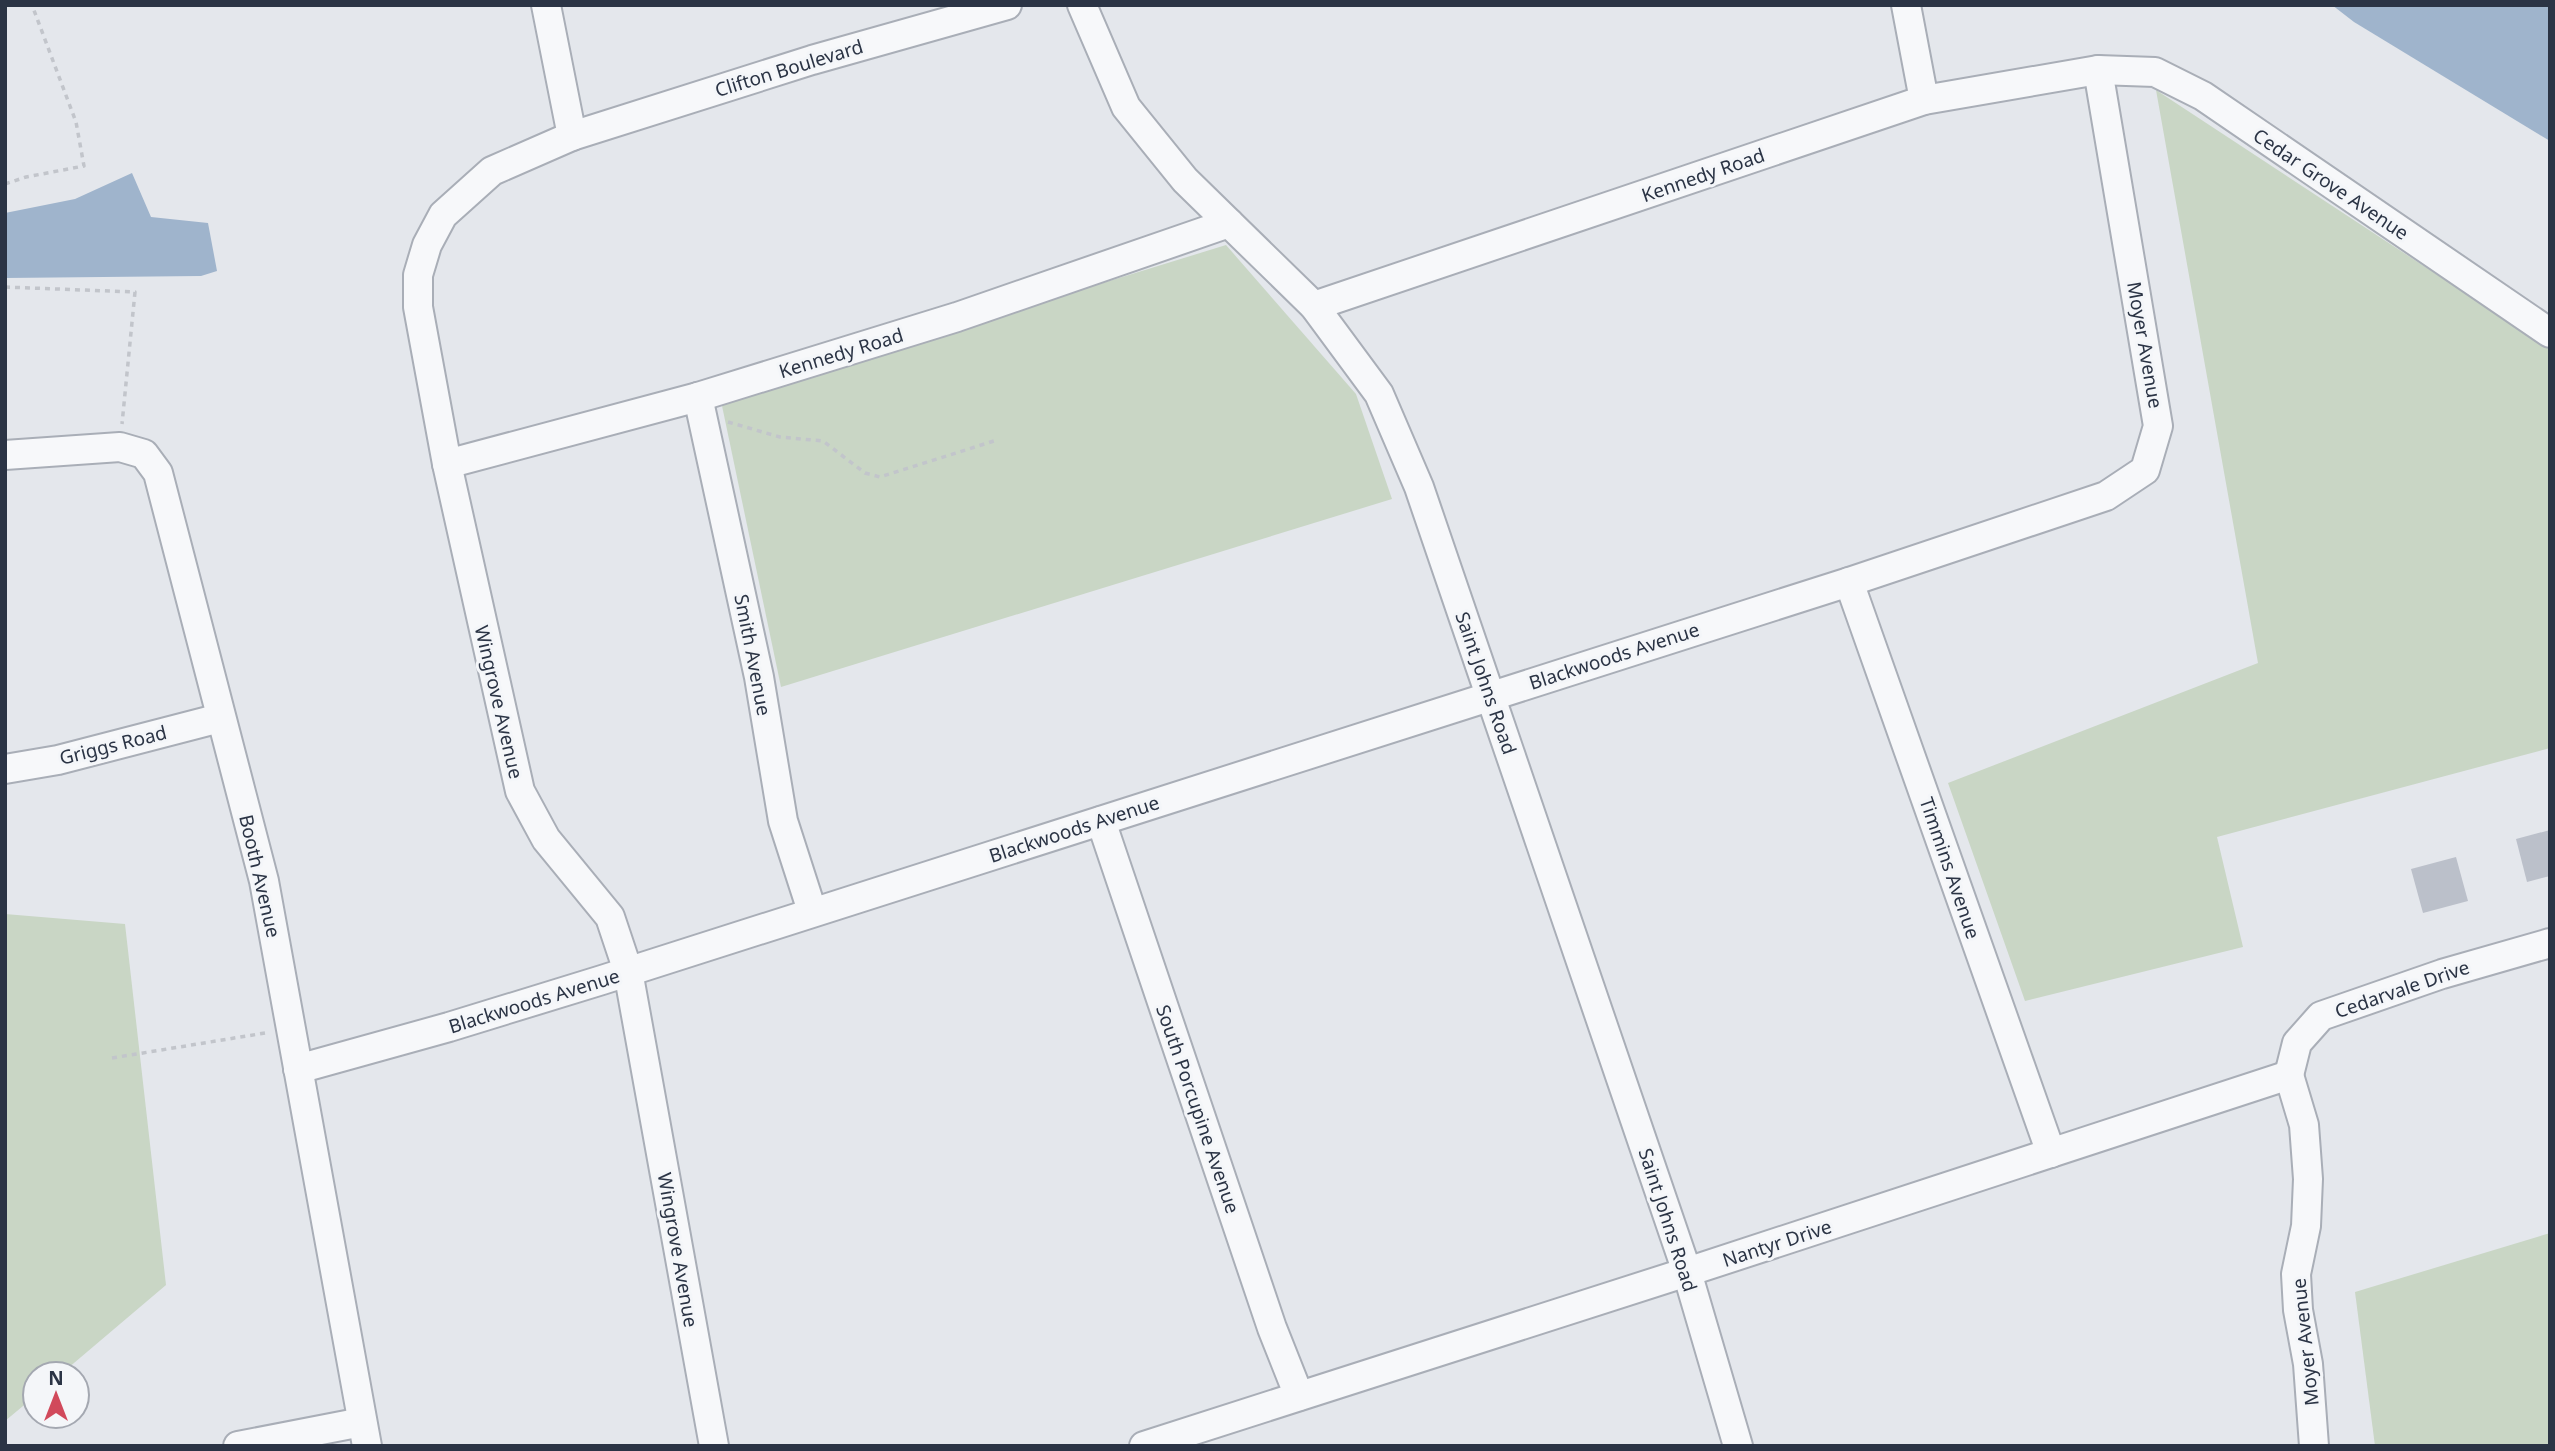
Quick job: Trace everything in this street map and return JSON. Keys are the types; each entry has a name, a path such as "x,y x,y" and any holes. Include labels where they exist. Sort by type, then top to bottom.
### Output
{"street":[{"path":"546,5 572,136"},
{"name":"Clifton Boulevard","path":"572,136 812,60 1007,5"},
{"name":"Saint Johns Road","path":"1082,5 1126,107 1185,180 1314,306 1379,394 1419,488 1687,1272 1738,1446"},
{"path":"1906,5 1924,100"},
{"name":"Kennedy Road","path":"1314,306 1924,100 2098,70"},
{"name":"Cedar Grove Avenue","path":"2098,70 2155,72 2203,96 2550,333"},
{"name":"Moyer Avenue","path":"1849,582 2106,496 2145,470 2158,426 2098,70"},
{"name":"Wingrove Avenue","path":"572,136 492,171 443,215 427,245 418,275 418,307 447,464 520,791 545,839 610,917 628,971 714,1446"},
{"name":"Kennedy Road","path":"447,464 700,406 1229,223"},
{"name":"Smith Avenue","path":"700,406 759,677 783,821 812,911"},
{"path":"5,455 120,447"},
{"name":"Booth Avenue","path":"120,447 144,454 158,474 264,881 365,1434"},
{"name":"Blackwoods Avenue","path":"298,1069 449,1027 628,971 1849,582"},
{"name":"Timmins Avenue","path":"1849,582 2051,1153"},
{"name":"Griggs Road","path":"5,769 58,760 220,718"},
{"name":"South Porcupine Avenue","path":"1101,821 1272,1328 1299,1396"},
{"name":"Cedarvale Drive","path":"2289,1074 2297,1043 2321,1016 2442,974 2550,943"},
{"name":"Moyer Avenue","path":"2289,1074 2304,1125 2308,1179 2306,1226 2296,1274 2298,1310 2308,1364 2314,1446"},
{"name":"Nantyr Drive","path":"1144,1446 1687,1272 2289,1074"},
{"path":"239,1446 365,1434"}],"path":[{"path":"5,184 26,177 84,166 76,122 32,5"},
{"path":"5,286 135,292 120,447"},
{"path":"700,406 780,437 823,441 865,473 880,477 996,440"},
{"path":"112,1058 265,1033"}],"green space":[{"path":"2156,90 2550,349 2550,748 2217,837 2243,947 2025,1001 1948,783 2258,663"},
{"path":"1226,245 1356,394 1392,499 781,687 721,401"},
{"path":"5,914 125,924 166,1285 78,1360 21,1360 21,1408 5,1421"},
{"path":"2550,1233 2550,1446 2375,1446 2355,1292"}],"water":[{"path":"2332,5 2550,5 2550,141 2354,22"},
{"path":"132,173 151,217 208,223 217,271 201,276 5,278 5,213 75,199"}],"building":[{"path":"2550,830 2550,876 2527,882 2516,839"},
{"path":"2456,857 2468,901 2423,913 2411,869"}]}
